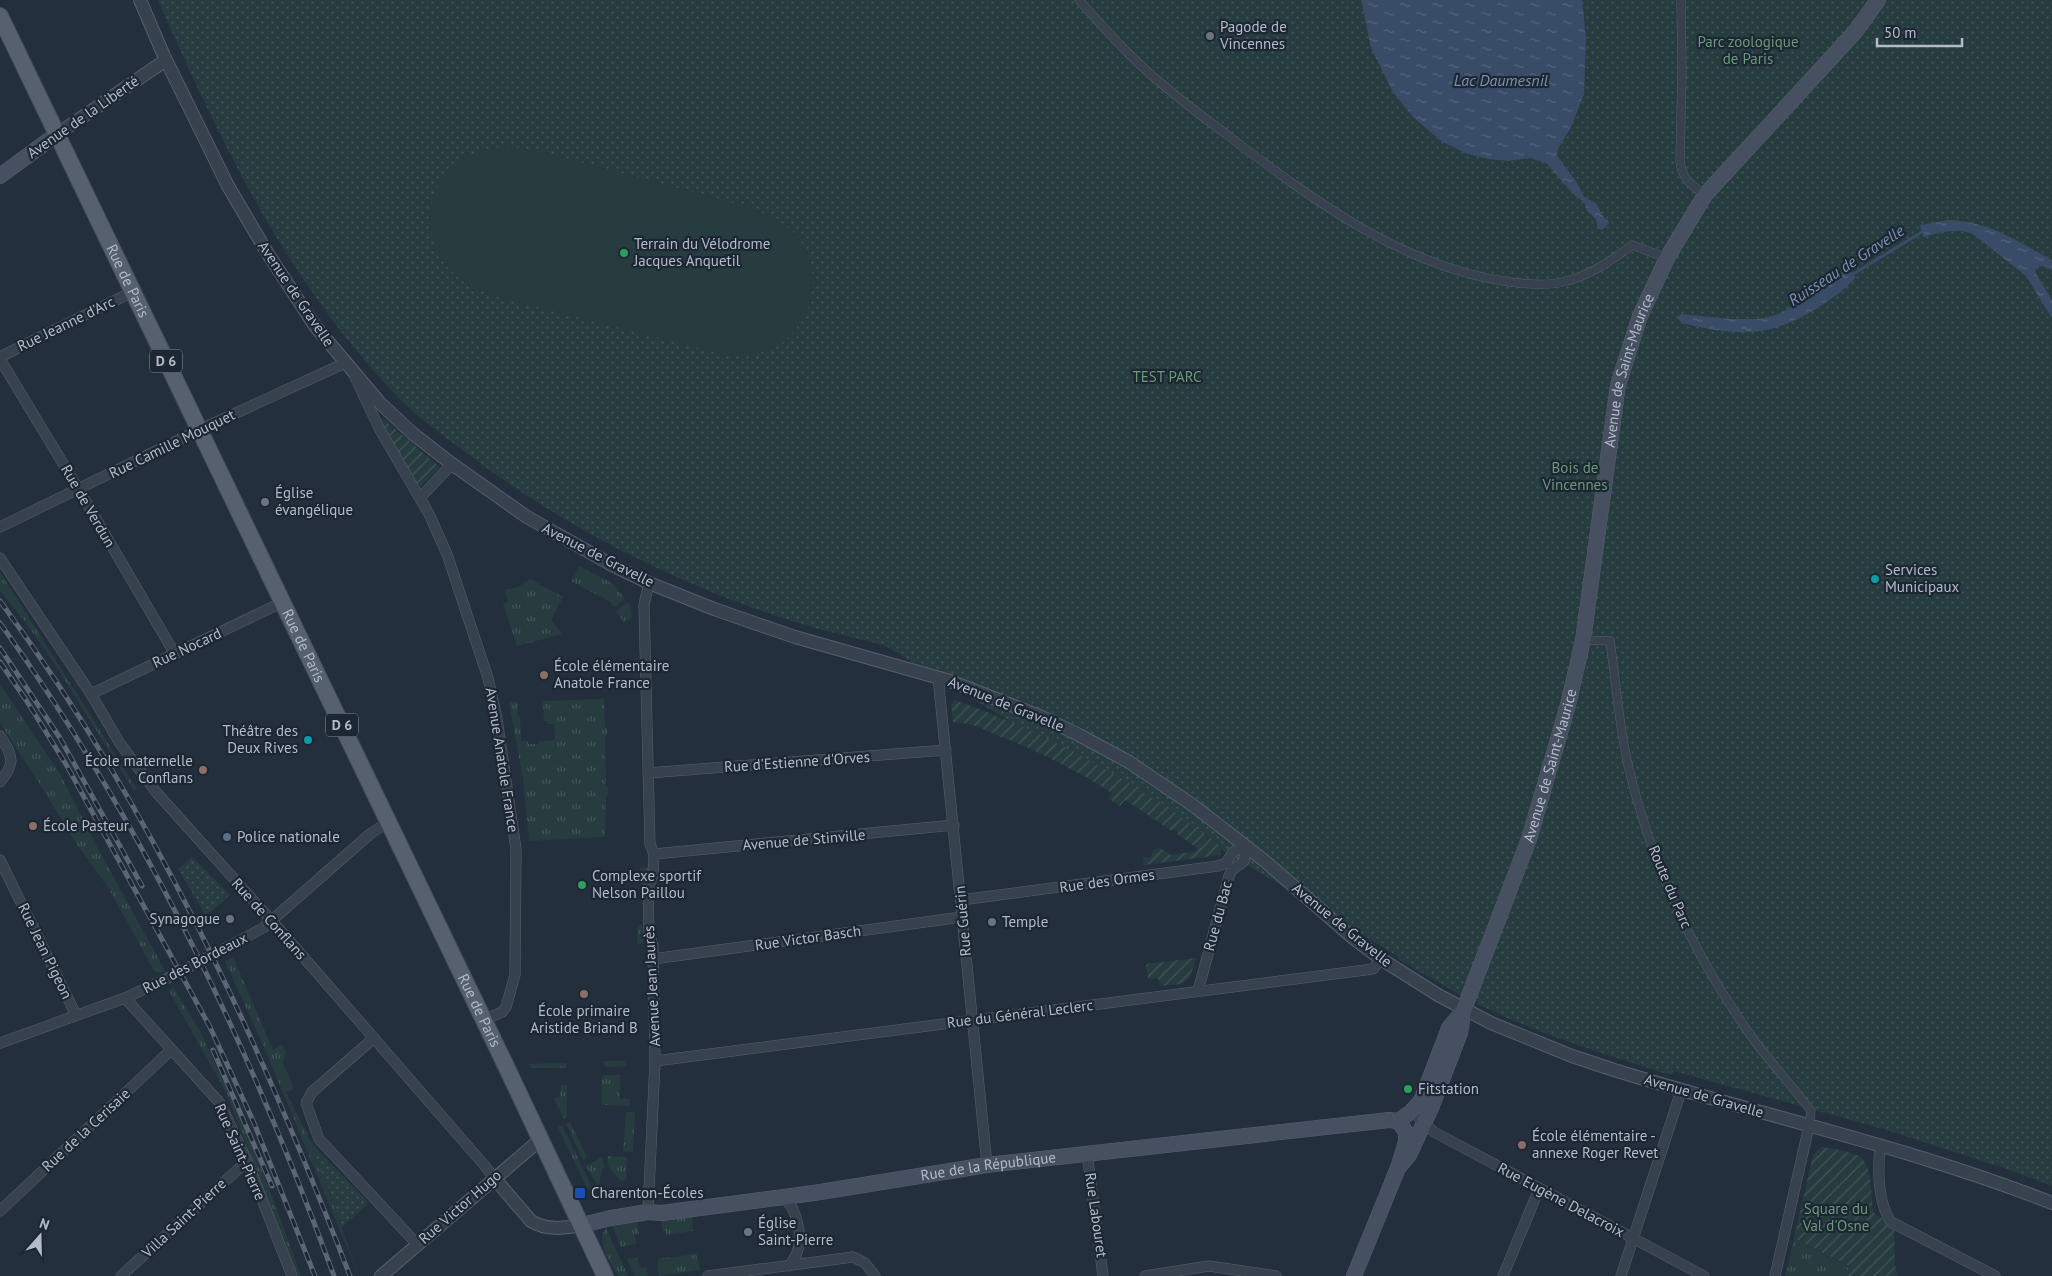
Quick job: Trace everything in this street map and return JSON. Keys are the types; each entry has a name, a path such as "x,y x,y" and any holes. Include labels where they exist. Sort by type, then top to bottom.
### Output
{"main road":[{"name":"Avenue de Saint-Maurice","path":"1464,1009 1530,839 1568,705 1583,640 1618,385 1640,316 1667,258 1705,195 1855,32 1878,0"},
{"name":"Rue de Paris","path":"0,18 283,602 605,1276"},
{"name":"Avenue de la Liberté","path":"0,176 56,135"},
{"path":"1354,1276 1398,1168 1407,1138 1405,1129 1398,1121 1411,1112 1421,1101 1449,1028 1464,1009"},
{"path":"1398,1168 1408,1158 1460,1033 1464,1009"},
{"name":"Rue de la République","path":"582,1225 648,1212 662,1212 820,1192 986,1165 1389,1120 1398,1121"}],"street":[{"name":"Avenue de Gravelle","path":"140,0 166,60 228,186 268,254 315,326 354,374 374,405 452,464 527,517 612,565 714,609 795,637 938,677 1042,717 1114,753 1194,806 1246,846 1324,914 1380,959 1491,1023 1572,1056 1681,1091 1880,1146 2019,1190 2052,1203"},
{"path":"1079,0 1129,54 1178,98 1296,187 1371,233 1403,249 1443,265 1487,278 1524,283 1561,282 1584,275 1615,258 1632,245 1667,258"},
{"path":"1681,0 1681,171 1687,182 1705,195"},
{"name":"Avenue de la Liberté","path":"56,135 166,60"},
{"name":"Rue Jeanne d'Arc","path":"0,358 132,292"},
{"name":"Rue de Verdun","path":"0,358 175,654"},
{"name":"Rue Camille Mouquet","path":"0,527 200,430 345,363"},
{"name":"Avenue Anatole France","path":"374,405 446,554 488,678 497,719 516,849 515,975 506,1007 502,1012 484,1020"},
{"path":"420,498 452,464"},
{"name":"Rue de Conflans","path":"0,558 91,694 119,742 156,792 486,1166 531,1221 547,1228 582,1225"},
{"name":"Avenue Jean Jaurès","path":"648,1212 655,1061 653,946 649,934 648,888 653,874 654,854 650,844 644,605 650,582"},
{"name":"Rue Nocard","path":"91,694 283,602"},
{"name":"Route du Parc","path":"1583,640 1610,641 1628,764 1644,824 1669,892 1708,968 1754,1040 1812,1111 1809,1126"},
{"name":"Rue Guérin","path":"938,677 986,1165"},
{"path":"0,736 11,754 11,761 8,772 0,782"},
{"name":"Rue d'Estienne d'Orves","path":"648,773 946,750"},
{"name":"Rue des Bordeaux","path":"0,1043 125,998 250,936 270,921 370,834 388,822"},
{"name":"Avenue de Stinville","path":"654,854 954,825"},
{"path":"1227,869 1233,852 1246,846"},
{"name":"Rue Jean Pigeon","path":"0,860 76,1016"},
{"name":"Rue des Ormes","path":"960,900 1227,869"},
{"name":"Rue du Bac","path":"1198,991 1227,869"},
{"name":"Rue Victor Basch","path":"653,959 962,917"},
{"name":"Rue du Général Leclerc","path":"655,1061 1373,969 1380,959"},
{"name":"Rue Saint-Pierre","path":"125,998 220,1103 247,1161 292,1276"},
{"path":"374,1038 312,1092 306,1103 319,1139 417,1244"},
{"name":"Rue de la Cerisaie","path":"0,1211 171,1050"},
{"path":"1621,1276 1681,1091"},
{"path":"1421,1101 1418,1116 1421,1126"},
{"name":"Rue Eugène Delacroix","path":"1421,1126 1704,1276"},
{"path":"1775,1276 1809,1126"},
{"name":"Rue Victor Hugo","path":"381,1276 541,1139"},
{"path":"1880,1146 1879,1161 1884,1210 1891,1222 1995,1276"},
{"name":"Rue Labouret","path":"1087,1153 1104,1276"},
{"name":"Villa Saint-Pierre","path":"122,1276 247,1161"},
{"path":"1503,1276 1539,1188"},
{"path":"779,1197 787,1200 792,1209 799,1240 797,1253 789,1266"},
{"path":"708,1276 853,1257 865,1263 875,1276"},
{"path":"1145,1276 1209,1266 1276,1276"}],"green space":[{"name":"Bois de Vincennes","path":"158,0 2052,0 2052,1186 2004,1168 1883,1129 1674,1071 1670,1075 1572,1043 1499,1014 1455,992 1398,959 1399,957 884,645 795,622 712,592 632,556 554,513 481,464 410,409 362,357 325,311 292,262 233,160"},
{"path":"513,147 539,151 749,207 782,223 802,243 812,268 813,284 810,301 798,327 789,337 767,350 754,354 726,355 510,300 483,291 458,278 437,252 430,224 434,196 448,171 459,161 485,150"},
{"path":"383,419 439,466 440,468 421,486 415,482 382,424 381,420"},
{"path":"579,566 614,584 625,599 614,607 609,601 571,581"},
{"path":"0,572 137,789 134,791 54,663 26,623 0,591"},
{"path":"530,579 563,597 551,620 562,634 517,646 503,603 508,602 505,590 518,587"},
{"path":"628,602 632,617 624,622 616,611"},
{"path":"0,684 60,774 165,971 161,973 154,971 109,889 76,843 0,723"},
{"path":"604,699 605,727 607,728 607,736 605,737 606,786 608,786 605,837 529,841 523,779 509,702 518,702 521,741 528,741 528,744 539,744 539,742 555,740 554,724 547,724 547,721 544,721 543,701"},
{"path":"955,700 1060,745 1127,782 1159,802 1222,847 1220,855 1144,865 1143,858 1150,857 1155,849 1160,848 1171,855 1196,851 1197,848 1177,834 1177,831 1174,829 1172,831 1125,800 1120,806 1108,798 1112,793 1059,763 980,728 953,722 951,704"},
{"path":"192,857 230,895 206,916 178,869"},
{"path":"640,867 648,868 647,878 640,886"},
{"path":"638,925 642,925 643,944 637,944"},
{"path":"233,957 273,1050 282,1045 286,1052 283,1062 294,1089 286,1092 312,1144 358,1274 266,1052 225,961"},
{"path":"1196,958 1191,974 1186,982 1160,986 1158,978 1148,979 1146,964"},
{"path":"173,987 200,1031 238,1112 269,1188 301,1276 297,1276 226,1092 169,991"},
{"path":"604,1061 625,1061 626,1066 605,1067"},
{"path":"566,1063 567,1068 532,1068 529,1064"},
{"path":"602,1075 620,1075 620,1098 630,1099 630,1106 602,1105"},
{"path":"561,1085 567,1085 567,1116 564,1119 554,1099 560,1096"},
{"path":"626,1112 635,1112 633,1152 623,1151"},
{"path":"570,1122 587,1157 583,1160 566,1124"},
{"path":"562,1125 592,1188 588,1190 558,1127"},
{"path":"312,1144 369,1203 342,1227"},
{"name":"Square du Val d'Osne","path":"1822,1147 1853,1153 1862,1159 1866,1165 1869,1172 1874,1213 1894,1226 1895,1265 1898,1276 1846,1276 1849,1266 1794,1238 1813,1155"},
{"path":"607,1156 627,1157 626,1178 623,1181 609,1168"},
{"path":"602,1157 604,1168 602,1169 599,1185 597,1185 586,1166"},
{"path":"692,1215 693,1231 666,1235 666,1231 663,1231 661,1220"},
{"path":"638,1222 639,1234 635,1235 636,1244 621,1247 612,1226"},
{"path":"606,1228 628,1276 618,1276 605,1252 602,1239"},
{"path":"1794,1238 1849,1267 1846,1276 1785,1276"},
{"path":"696,1254 700,1270 659,1276 657,1259"},
{"path":"638,1258 640,1268 646,1267 648,1276 635,1276 627,1259"}],"water":[{"name":"Lac Daumesnil","path":"1361,0 1582,0 1586,38 1584,94 1571,127 1558,149 1557,156 1576,181 1584,197 1596,203 1609,223 1602,230 1598,229 1596,219 1587,211 1584,202 1575,196 1546,163 1530,158 1509,161 1488,159 1465,153 1441,141 1413,117 1393,92 1371,48"},
{"path":"1949,220 1978,224 1991,229 2052,260 2052,270 2042,266 2037,267 2035,272 2052,300 2052,318 2026,276 1973,234 1954,231 1923,237 1920,225"},
{"path":"1847,271 1855,276 1855,278 1838,294 1801,317 1768,330 1736,332 1719,330 1682,323 1677,317 1681,314 1730,319 1760,319 1779,314 1811,298"}],"waterway":[{"name":"Ruisseau de Gravelle","path":"1850,276 1925,230"}],"railway":[{"path":"0,601 55,679 106,760 198,926 278,1099 350,1276"},
{"path":"0,623 52,699 101,777 189,938 229,1021 266,1105 334,1276"},
{"path":"0,648 60,738 142,886"},
{"path":"0,662 67,766 210,1027 254,1123 315,1276"},
{"path":"213,1050 272,1186"}],"place":[{"name":"Pagode de Vincennes","path":"1210,36"},
{"name":"Terrain du Vélodrome Jacques Anquetil","path":"624,253"},
{"name":"Église évangélique","path":"265,502"},
{"name":"Services Municipaux","path":"1875,579"},
{"name":"École élémentaire Anatole France","path":"544,675"},
{"name":"Théâtre des Deux Rives","path":"308,740"},
{"name":"École maternelle Conflans","path":"203,770"},
{"name":"École Pasteur","path":"33,826"},
{"name":"Police nationale","path":"227,837"},
{"name":"Complexe sportif Nelson Paillou","path":"582,885"},
{"name":"Synagogue","path":"230,919"},
{"name":"Temple","path":"992,922"},
{"name":"École primaire Aristide Briand B","path":"584,994"},
{"name":"Fitstation","path":"1408,1089"},
{"name":"École élémentaire - annexe Roger Revet","path":"1522,1145"},
{"name":"Charenton-Écoles","path":"580,1193"},
{"name":"Église Saint-Pierre","path":"748,1232"}],"park label":[{"name":"Parc zoologique de Paris","path":"1748,50"},
{"name":"TEST PARC","path":"1167,377"}]}
